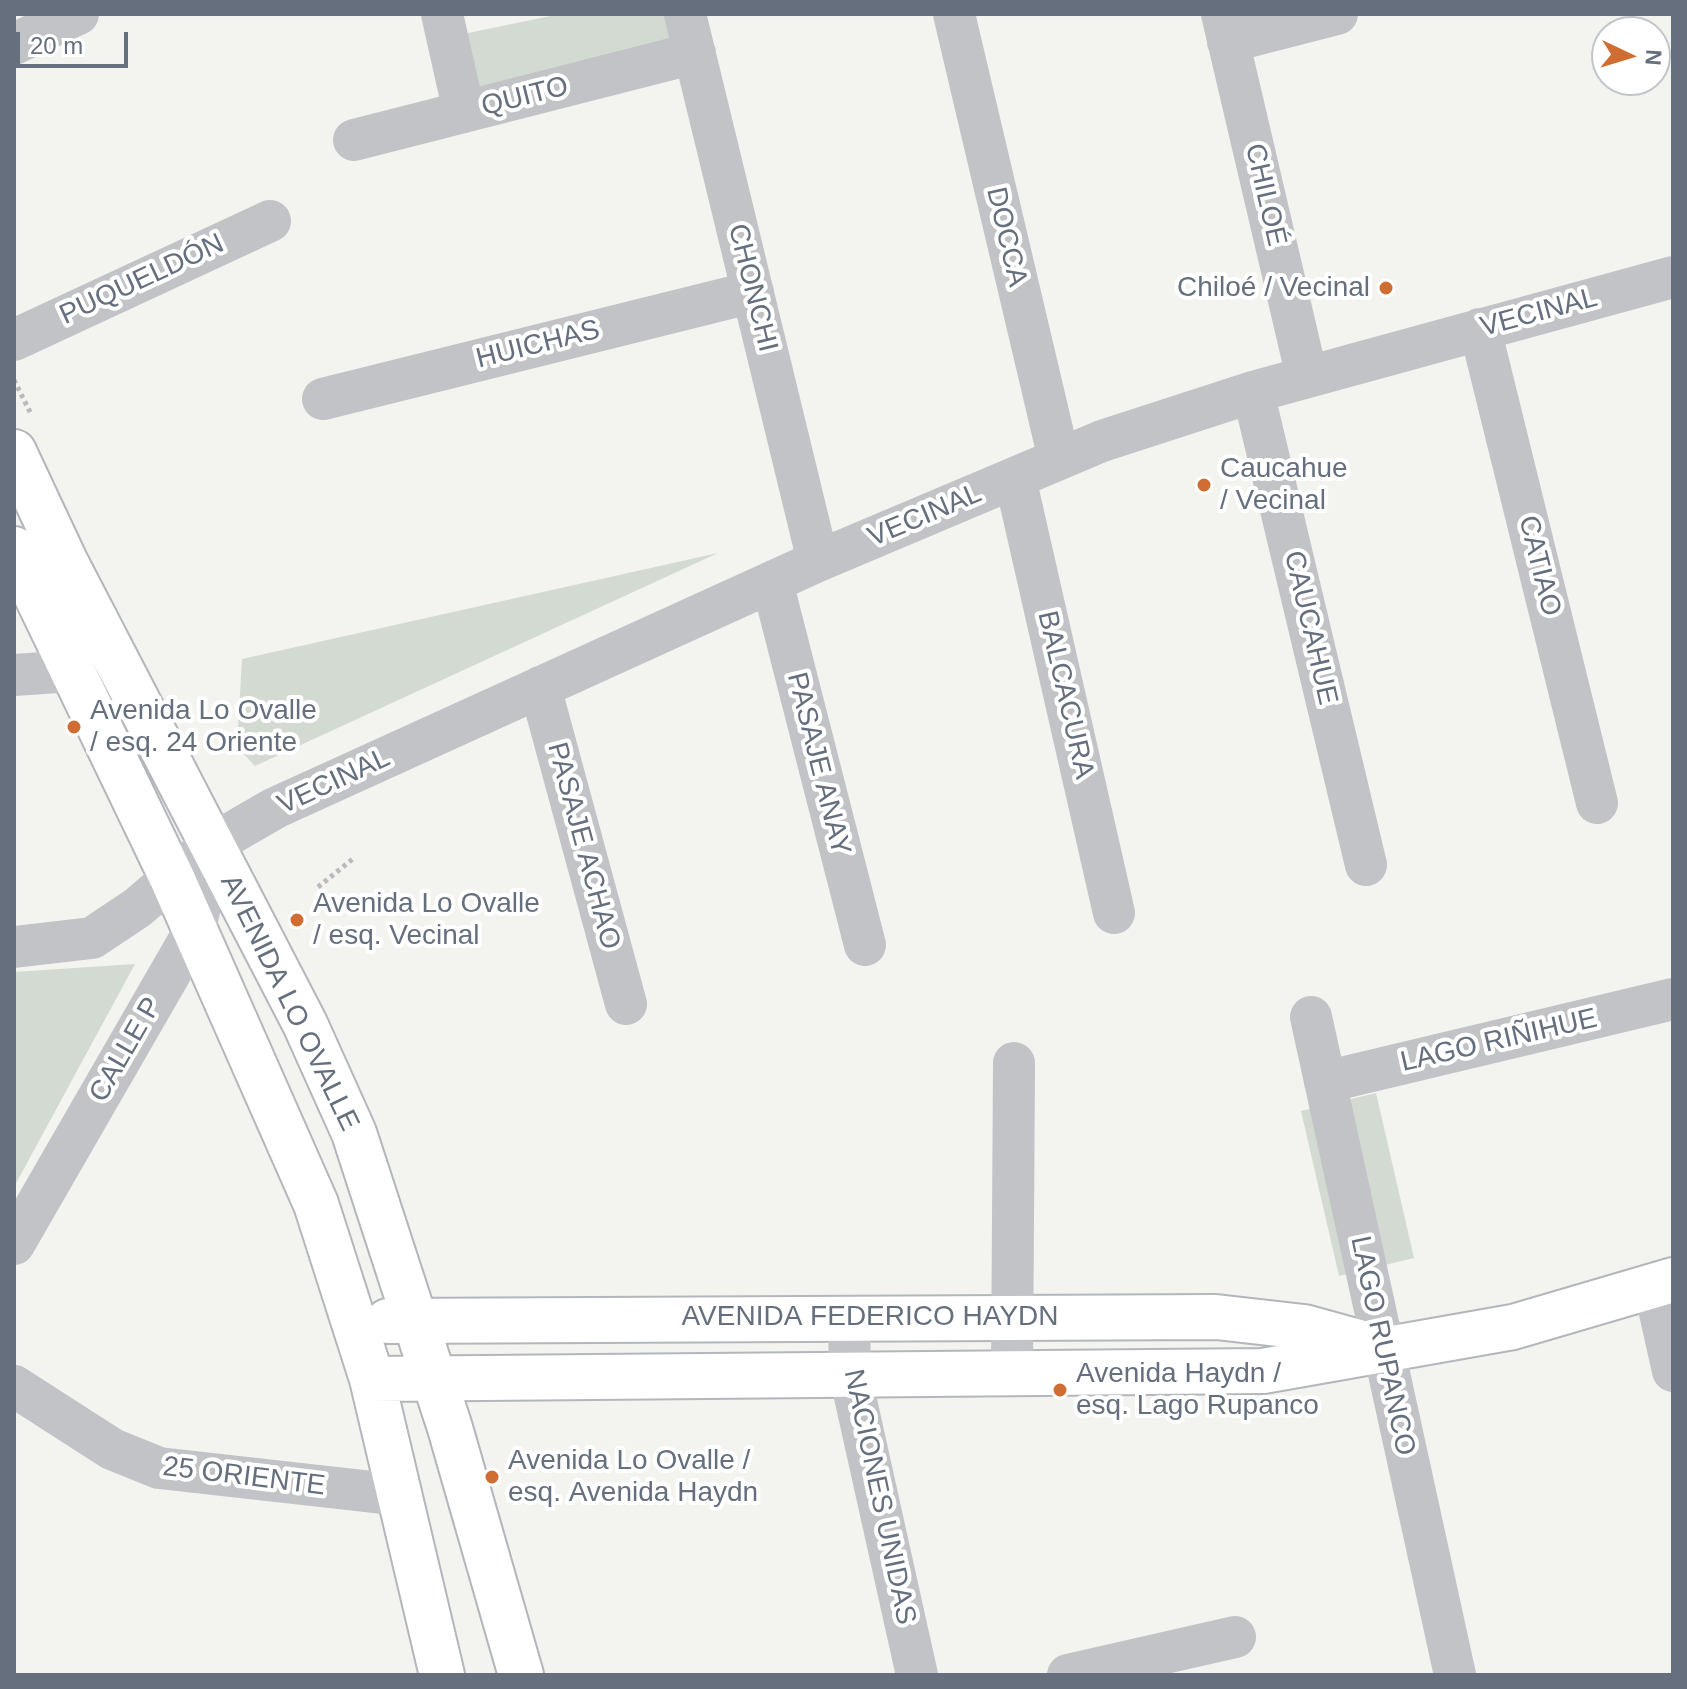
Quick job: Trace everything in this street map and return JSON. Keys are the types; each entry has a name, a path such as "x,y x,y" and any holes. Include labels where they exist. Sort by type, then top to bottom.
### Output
{"main road":[{"name":"AVENIDA LO OVALLE","path":"14,452 65,561 331,1080 354,1133 433,1377 521,1675"},
{"name":"AVENIDA LO OVALLE","path":"14,549 172,878 316,1204 372,1379 442,1675"},
{"name":"AVENIDA FEDERICO HAYDN","path":"372,1379 1263,1371 1306,1366 1382,1349 1513,1327 1664,1283"},
{"name":"AVENIDA FEDERICO HAYDN","path":"355,1321 1216,1317 1261,1320 1317,1330 1382,1349"},
{"path":"652,1318 653,1375"}],"street":[{"path":"14,44 78,14"},
{"name":"DOCCA","path":"954,14 1059,459"},
{"path":"1225,28 1337,14"},
{"path":"448,15 464,112"},
{"name":"CHILOÉ","path":"1225,28 1307,377"},
{"name":"QUITO","path":"354,140 464,112 690,34"},
{"name":"CHONCHI","path":"690,34 818,561"},
{"name":"PUQUELDÓN","path":"14,340 270,221"},
{"name":"VECINAL","path":"14,947 92,938 211,845 275,808 818,561 1102,441 1253,392 1673,277"},
{"name":"HUICHAS","path":"323,399 753,292"},
{"name":"CATIAO","path":"1480,329 1597,803"},
{"name":"CAUCAHUE","path":"1253,392 1366,865"},
{"name":"BALCACURA","path":"1015,478 1114,913"},
{"name":"PASAJE ANAY","path":"772,582 865,945"},
{"path":"14,675 73,671"},
{"name":"PASAJE ACHAO","path":"540,687 626,1004"},
{"name":"CALLE P","path":"17,1233 195,930 211,845"},
{"name":"LAGO RIÑIHUE","path":"1325,1082 1673,999"},
{"name":"LAGO RUPANCO","path":"1311,1017 1455,1675"},
{"path":"1012,1373 1014,1063"},
{"path":"1664,1283 1673,1371"},
{"name":"NACIONES UNIDAS","path":"849,1318 850,1374 917,1675"},
{"name":"25 ORIENTE","path":"14,1386 112,1449 159,1468 400,1495"},
{"path":"1068,1675 1235,1637"}],"path":[{"path":"318,887 354,858"}],"shaded area":[{"path":"560,14 668,14 676,56 467,99 454,36"},
{"path":"718,553 255,766 237,747 242,659"},
{"path":"135,964 14,1187 14,972"},
{"path":"1376,1093 1414,1258 1339,1276 1301,1111"}],"place":[{"name":"Chiloé / Vecinal","path":"1386,288"},
{"name":"Caucahue / Vecinal","path":"1204,485"},
{"name":"Avenida Lo Ovalle / esq. 24 Oriente","path":"74,727"},
{"name":"Avenida Lo Ovalle / esq. Vecinal","path":"297,920"},
{"name":"Avenida Haydn / esq. Lago Rupanco","path":"1060,1390"},
{"name":"Avenida Lo Ovalle / esq. Avenida Haydn","path":"492,1477"}]}
